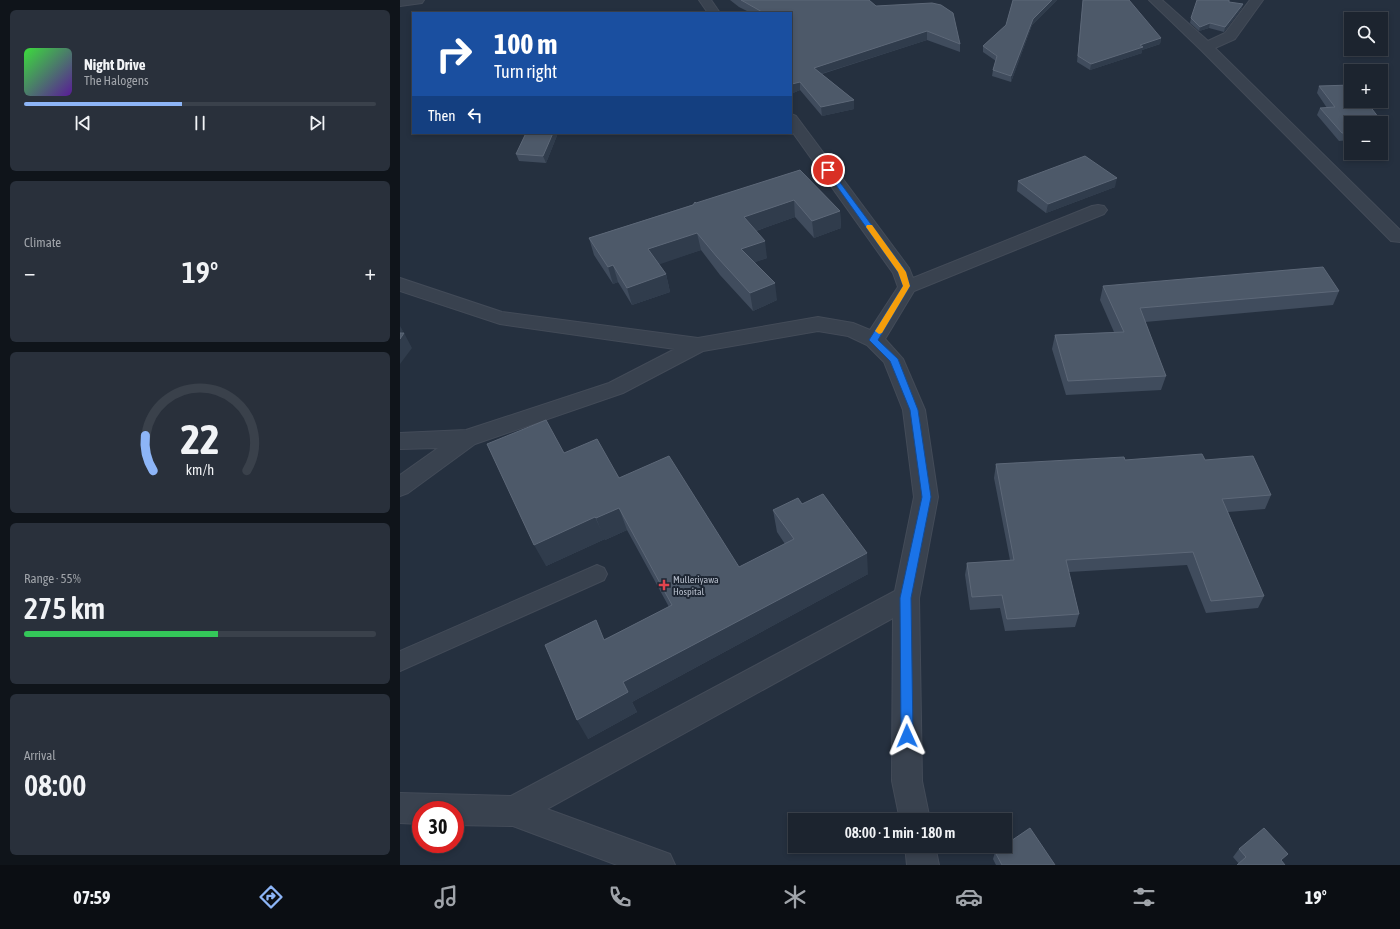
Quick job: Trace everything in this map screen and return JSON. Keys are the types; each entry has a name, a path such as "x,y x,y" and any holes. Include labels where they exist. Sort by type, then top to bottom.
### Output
{"street":[{"path":"400,2 418,0"},
{"path":"705,0 713,12"},
{"path":"1155,0 1206,47 1397,237 1400,237"},
{"path":"1206,47 1230,36 1257,0"},
{"path":"792,120 902,272 907,286"},
{"path":"874,340 907,286 1098,210"},
{"path":"400,284 500,318 698,345 818,324 853,330 874,340 893,359 914,410 926,497 906,598 907,782 914,813"},
{"path":"400,441 467,438 616,388 698,345"},
{"path":"400,487 467,438"},
{"path":"513,811 906,598"},
{"path":"400,808 513,811 658,865"},
{"path":"921,853 923,865"}],"lane":[{"path":"400,661 597,574"}],"building":[{"path":"741,0 869,0 876,6 932,3 941,5 953,13 960,44 927,31 814,68 854,100 821,107 800,82 792,84 792,12 762,12"},
{"path":"1013,0 1052,0 1033,19 1011,76 993,70 997,56 983,46 1006,25"},
{"path":"1083,0 1129,0 1161,38 1140,45 1143,47 1091,64 1078,56"},
{"path":"1197,0 1229,0 1229,2 1243,4 1225,27 1210,23 1200,27 1191,18"},
{"path":"1344,85 1344,108 1371,108 1377,116 1344,116 1344,133 1342,133 1320,108 1335,107 1319,86"},
{"path":"526,134 553,134 543,156 516,154"},
{"path":"1085,156 1117,178 1048,204 1018,181"},
{"path":"800,170 840,211 812,221 794,200 744,217 765,241 741,249 775,283 750,293 697,233 648,249 666,274 627,288 613,265 608,267 589,238 693,205 695,202 696,203"},
{"path":"1323,267 1339,291 1140,308 1166,376 1068,381 1055,335 1124,332 1103,286"},
{"path":"400,333 404,333 400,339"},
{"path":"546,420 564,453 597,439 619,478 669,456 739,567 794,539 773,510 798,498 802,504 823,494 867,553 623,682 628,692 577,720 545,645 596,620 604,640 672,605 619,508 596,518 595,517 534,545 487,444"},
{"path":"1202,454 1205,460 1253,456 1271,495 1222,499 1264,596 1211,601 1193,552 1066,560 1079,614 1007,619 1002,595 972,597 967,563 1014,560 996,464 1124,457 1125,460"},
{"path":"1030,828 1055,865 1002,865 996,853 1012,853 1012,840"},
{"path":"1264,828 1288,854 1281,860 1285,865 1237,865 1246,857 1239,849"}],"slow traffic":[{"path":"869,227 902,272 907,286 879,331"}],"place":[{"name":"Mulleriyawa Hospital","path":"664,585"}],"route":[{"path":"828,170 902,272 907,286 874,340 893,359 914,410 926,497 906,598 907,736"}]}
